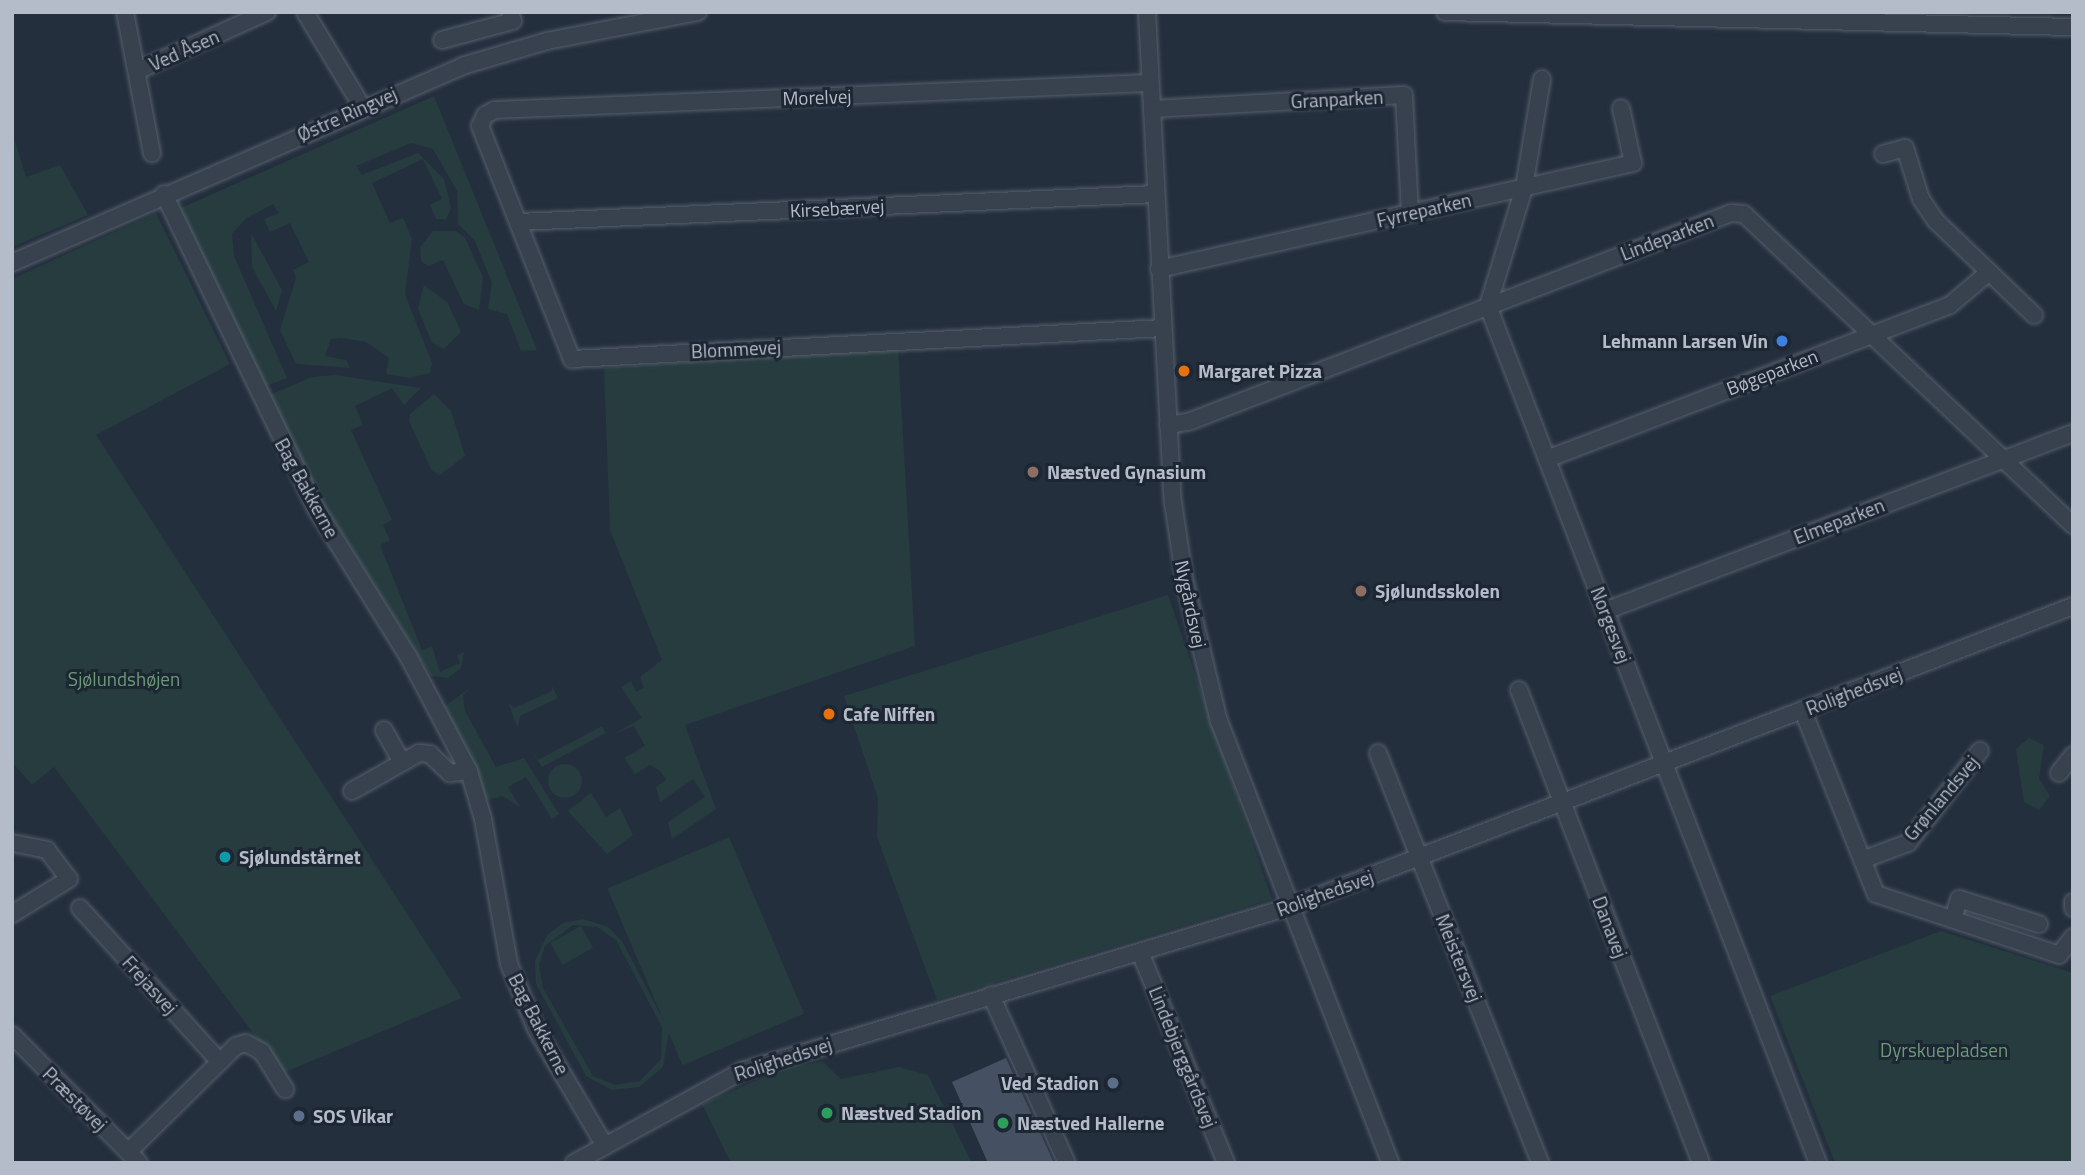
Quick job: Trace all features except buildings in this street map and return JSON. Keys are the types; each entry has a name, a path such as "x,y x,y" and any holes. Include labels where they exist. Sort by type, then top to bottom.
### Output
{"street":[{"name":"Ved Åsen","path":"125,12 139,70 152,153"},
{"name":"Ved Åsen","path":"139,70 267,12"},
{"path":"304,12 363,108"},
{"path":"442,40 513,21 510,12"},
{"name":"Østre Ringvej","path":"12,263 164,194 462,66 547,41 698,12"},
{"name":"Nygårdsvej","path":"1147,12 1175,531 1208,685 1289,907 1390,1163"},
{"path":"1445,12 2073,27"},
{"path":"1488,306 1524,188 1542,79"},
{"name":"Morelvej","path":"485,115 495,110 1150,83"},
{"name":"Granparken","path":"1152,109 1404,95 1410,213"},
{"name":"Fyrreparken","path":"1159,269 1633,163 1622,108"},
{"name":"Blommevej","path":"485,115 480,126 572,359 1163,328"},
{"path":"1883,154 1905,148 1921,199 1936,221 2034,315"},
{"name":"Bag Bakkerne","path":"164,194 313,501 408,656 469,771 483,819 509,964 536,1028 605,1146"},
{"name":"Kirsebærvej","path":"518,222 1156,194"},
{"name":"Lindeparken","path":"1168,425 1188,422 1731,213 1744,214 2073,525"},
{"name":"Bøgeparken","path":"1547,459 1950,305 1989,272"},
{"name":"Norgesvej","path":"1488,306 1818,1163"},
{"name":"Elmeparken","path":"1605,611 2073,433"},
{"name":"Rolighedsvej","path":"574,1163 742,1071 1289,907 2073,606"},
{"name":"Danavej","path":"1519,690 1702,1163"},
{"path":"1803,710 1876,894 2059,955 2073,937"},
{"path":"384,730 402,762"},
{"name":"Grønlandsvej","path":"1862,860 1908,843 1980,751"},
{"path":"352,791 425,752 450,773 469,771"},
{"name":"Meistersvej","path":"1378,753 1540,1163"},
{"path":"2059,773 2073,755"},
{"path":"12,843 47,850 69,879 12,914"},
{"path":"1953,919 1959,899 2039,924"},
{"path":"2073,902 2073,908"},
{"name":"Frejasvej","path":"80,908 219,1062"},
{"name":"Lindebjerggårdsvej","path":"1140,952 1226,1163"},
{"path":"991,995 1067,1163"},
{"name":"Præstøvej","path":"12,1035 132,1158"},
{"path":"132,1158 236,1046 255,1046 285,1089"}],"green space":[{"path":"434,96 537,350 521,351 507,314 488,309 492,283 475,241 458,224 457,191 433,149 411,143 356,166 362,175 418,153 444,179 451,208 446,219 436,219 430,205 442,199 423,159 372,183 390,223 403,218 412,239 405,294 432,363 430,373 409,378 386,374 389,358 366,342 341,338 331,339 325,356 346,360 350,368 296,364 280,330 296,278 293,270 309,262 290,223 270,232 264,219 279,213 273,204 245,219 232,234 234,256 287,378 263,387 185,229 181,208"},
{"path":"12,132 26,177 60,165 88,215 12,247"},
{"name":"Sjølundshøjen","path":"156,213 230,364 96,435 462,998 283,1073 54,767 32,785 12,762 12,279"},
{"path":"433,231 456,231 465,238 483,277 479,310 464,304 443,260 428,266 421,261 420,247"},
{"path":"251,233 282,290 276,311 252,267"},
{"path":"424,285 448,303 461,332 444,349 432,343 418,309"},
{"path":"898,348 915,646 685,725 716,809 672,839 668,822 705,797 693,779 660,802 656,787 666,780 660,771 650,765 635,774 624,758 645,746 634,726 612,735 642,718 621,687 631,681 636,692 644,688 640,677 662,660 610,530 604,368"},
{"path":"335,375 421,388 404,405 392,388 355,406 363,425 351,430 392,520 383,525 390,540 380,545 422,650 432,646 440,672 460,663 457,655 464,652 461,668 448,678 431,676 304,471 267,396 312,377"},
{"path":"434,394 451,411 465,456 440,475 432,471 409,421 410,414"},
{"path":"1168,595 1272,899 937,1000 877,837 878,798 844,696"},
{"path":"552,686 558,698 520,716 518,728 508,703 514,708 552,691"},
{"path":"470,688 463,695 465,711 496,767 524,758 559,814 552,819 526,777 508,787 520,807 502,796 485,801 445,706"},
{"path":"602,726 606,733 542,767 522,737 538,760"},
{"path":"2029,738 2044,745 2039,779 2050,796 2039,810 2024,802 2016,749"},
{"path":"565,764 577,769 582,781 577,793 565,798 553,793 548,781 553,769"},
{"path":"591,793 606,817 620,808 633,835 607,854 568,811"},
{"path":"729,837 804,1014 683,1065 607,889"},
{"path":"583,919 608,927 622,941 669,1031 663,1067 639,1087 612,1090 586,1076 536,984 535,961 547,935 563,923","holes":["573,925 597,927 616,940 662,1027 661,1059 640,1081 615,1085 593,1076 543,988 539,965 545,946"]},
{"path":"581,926 593,948 563,965 550,943"},
{"name":"Dyrskuepladsen","path":"1941,931 2073,973 2073,1163 1835,1163 1770,996"},
{"name":"Næstved Stadion","path":"823,1062 841,1079 899,1067 928,1075 972,1163 731,1163 702,1104 788,1067"}],"place":[{"name":"Lehmann Larsen Vin","path":"1782,341"},
{"name":"Margaret Pizza","path":"1184,371"},
{"name":"Næstved Gynasium","path":"1033,472"},
{"name":"Sjølundsskolen","path":"1361,591"},
{"name":"Cafe Niffen","path":"829,714"},
{"name":"Sjølundstårnet","path":"225,857"},
{"name":"Ved Stadion","path":"1113,1083"},
{"name":"Næstved Stadion","path":"827,1113"},
{"name":"SOS Vikar","path":"299,1116"},
{"name":"Næstved Hallerne","path":"1003,1123"}]}
